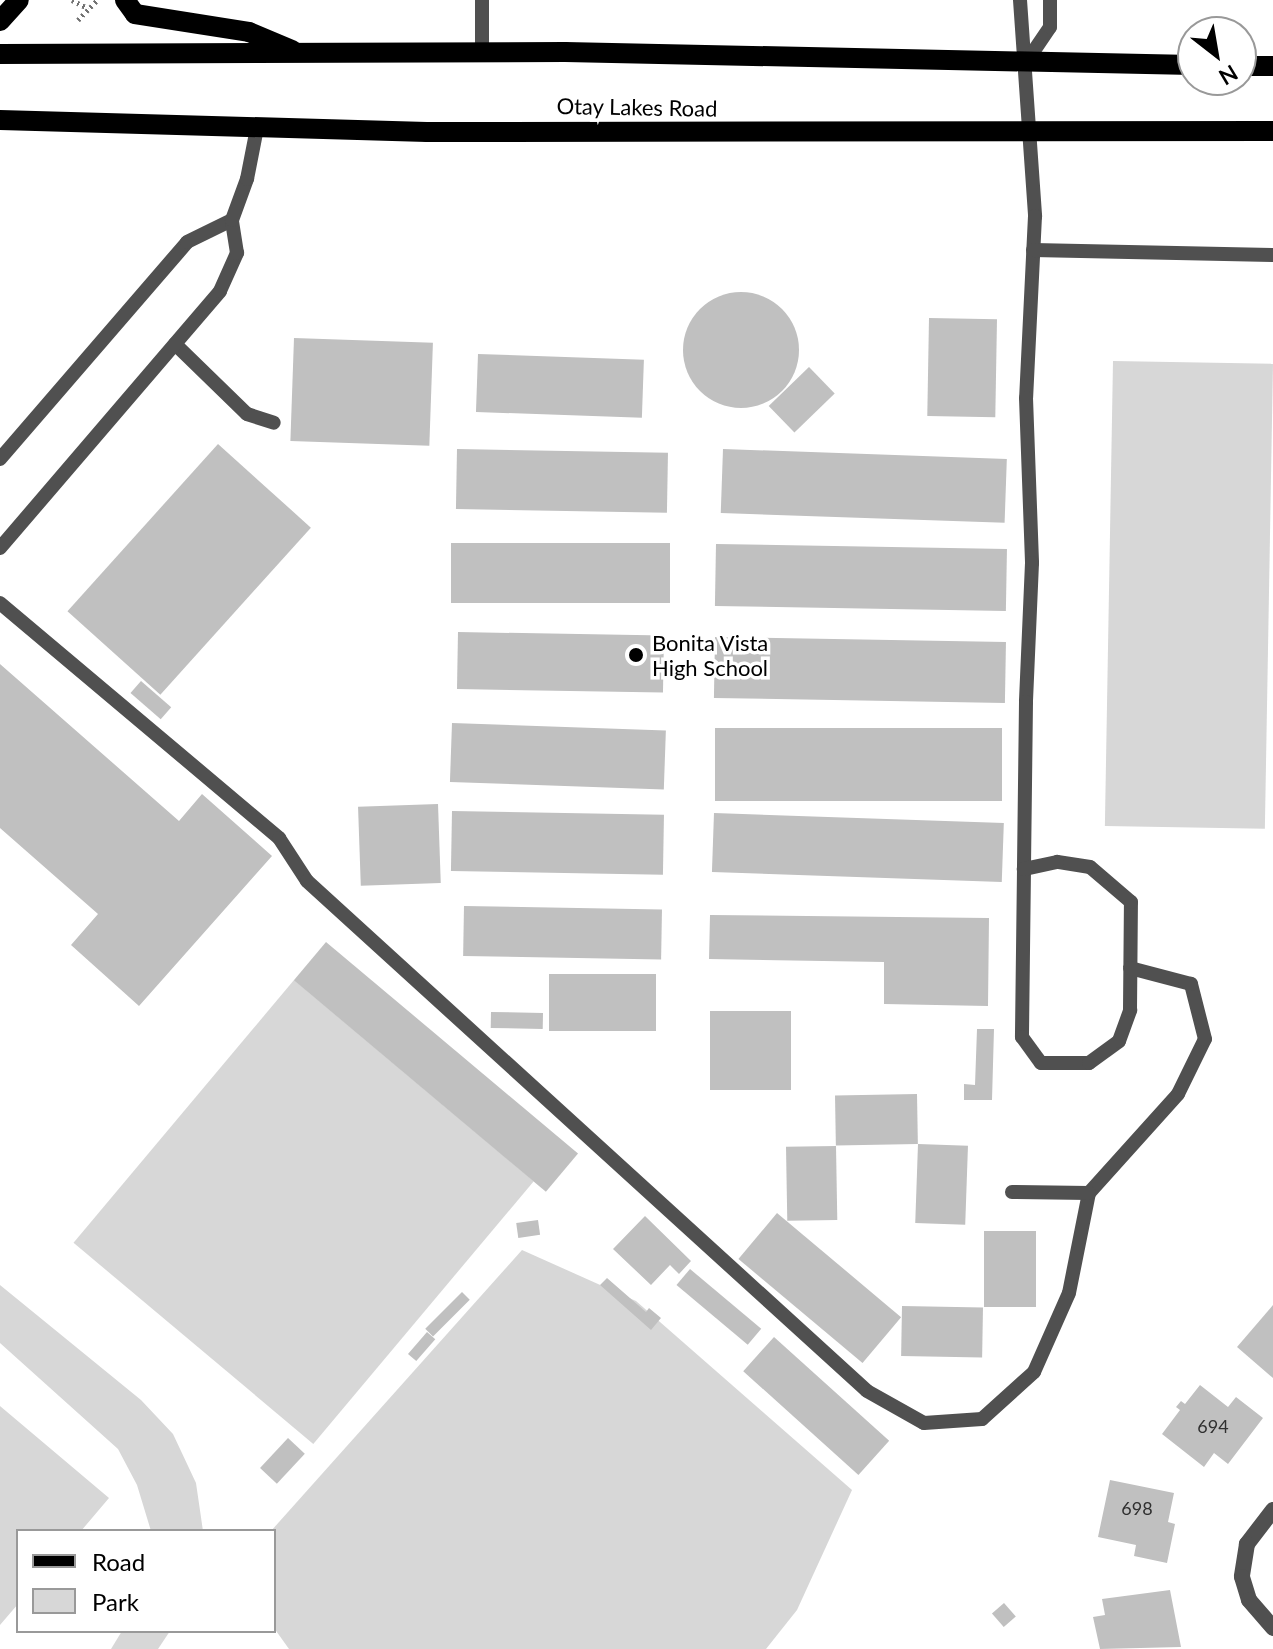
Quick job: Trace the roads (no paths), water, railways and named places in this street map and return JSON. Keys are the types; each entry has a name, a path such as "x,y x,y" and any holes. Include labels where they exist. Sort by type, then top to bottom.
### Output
{"main road":[{"path":"0,21 19,0"},
{"path":"125,0 135,14 249,32 299,53"},
{"path":"0,54 482,52 1177,65"},
{"name":"Otay Lakes Road","path":"0,120 257,128 1273,131"}],"street":[{"path":"1273,1510 1247,1544 1242,1577 1249,1600 1273,1628"}],"lane":[{"path":"482,0 482,52"},
{"path":"1020,0 1031,130 1033,250 1026,398 1032,563 1024,869 1022,1037 1041,1063 1089,1063 1119,1041 1130,1010 1131,902 1114,883 1090,867 1057,862 1024,869"},
{"path":"1027,61 1050,27 1050,0"},
{"path":"0,548 220,291 237,253 232,220 247,179 257,128"},
{"path":"0,459 187,242 232,220"},
{"path":"1033,250 1273,255"},
{"path":"175,344 247,414 274,423"},
{"path":"0,603 279,838 307,881 867,1391 924,1423 982,1419 1034,1372 1069,1293 1089,1193 1178,1094 1205,1039 1191,984 1130,968"},
{"path":"1012,1192 1089,1193"}],"place":[{"name":"Bonita Vista High School","path":"636,655"}]}
